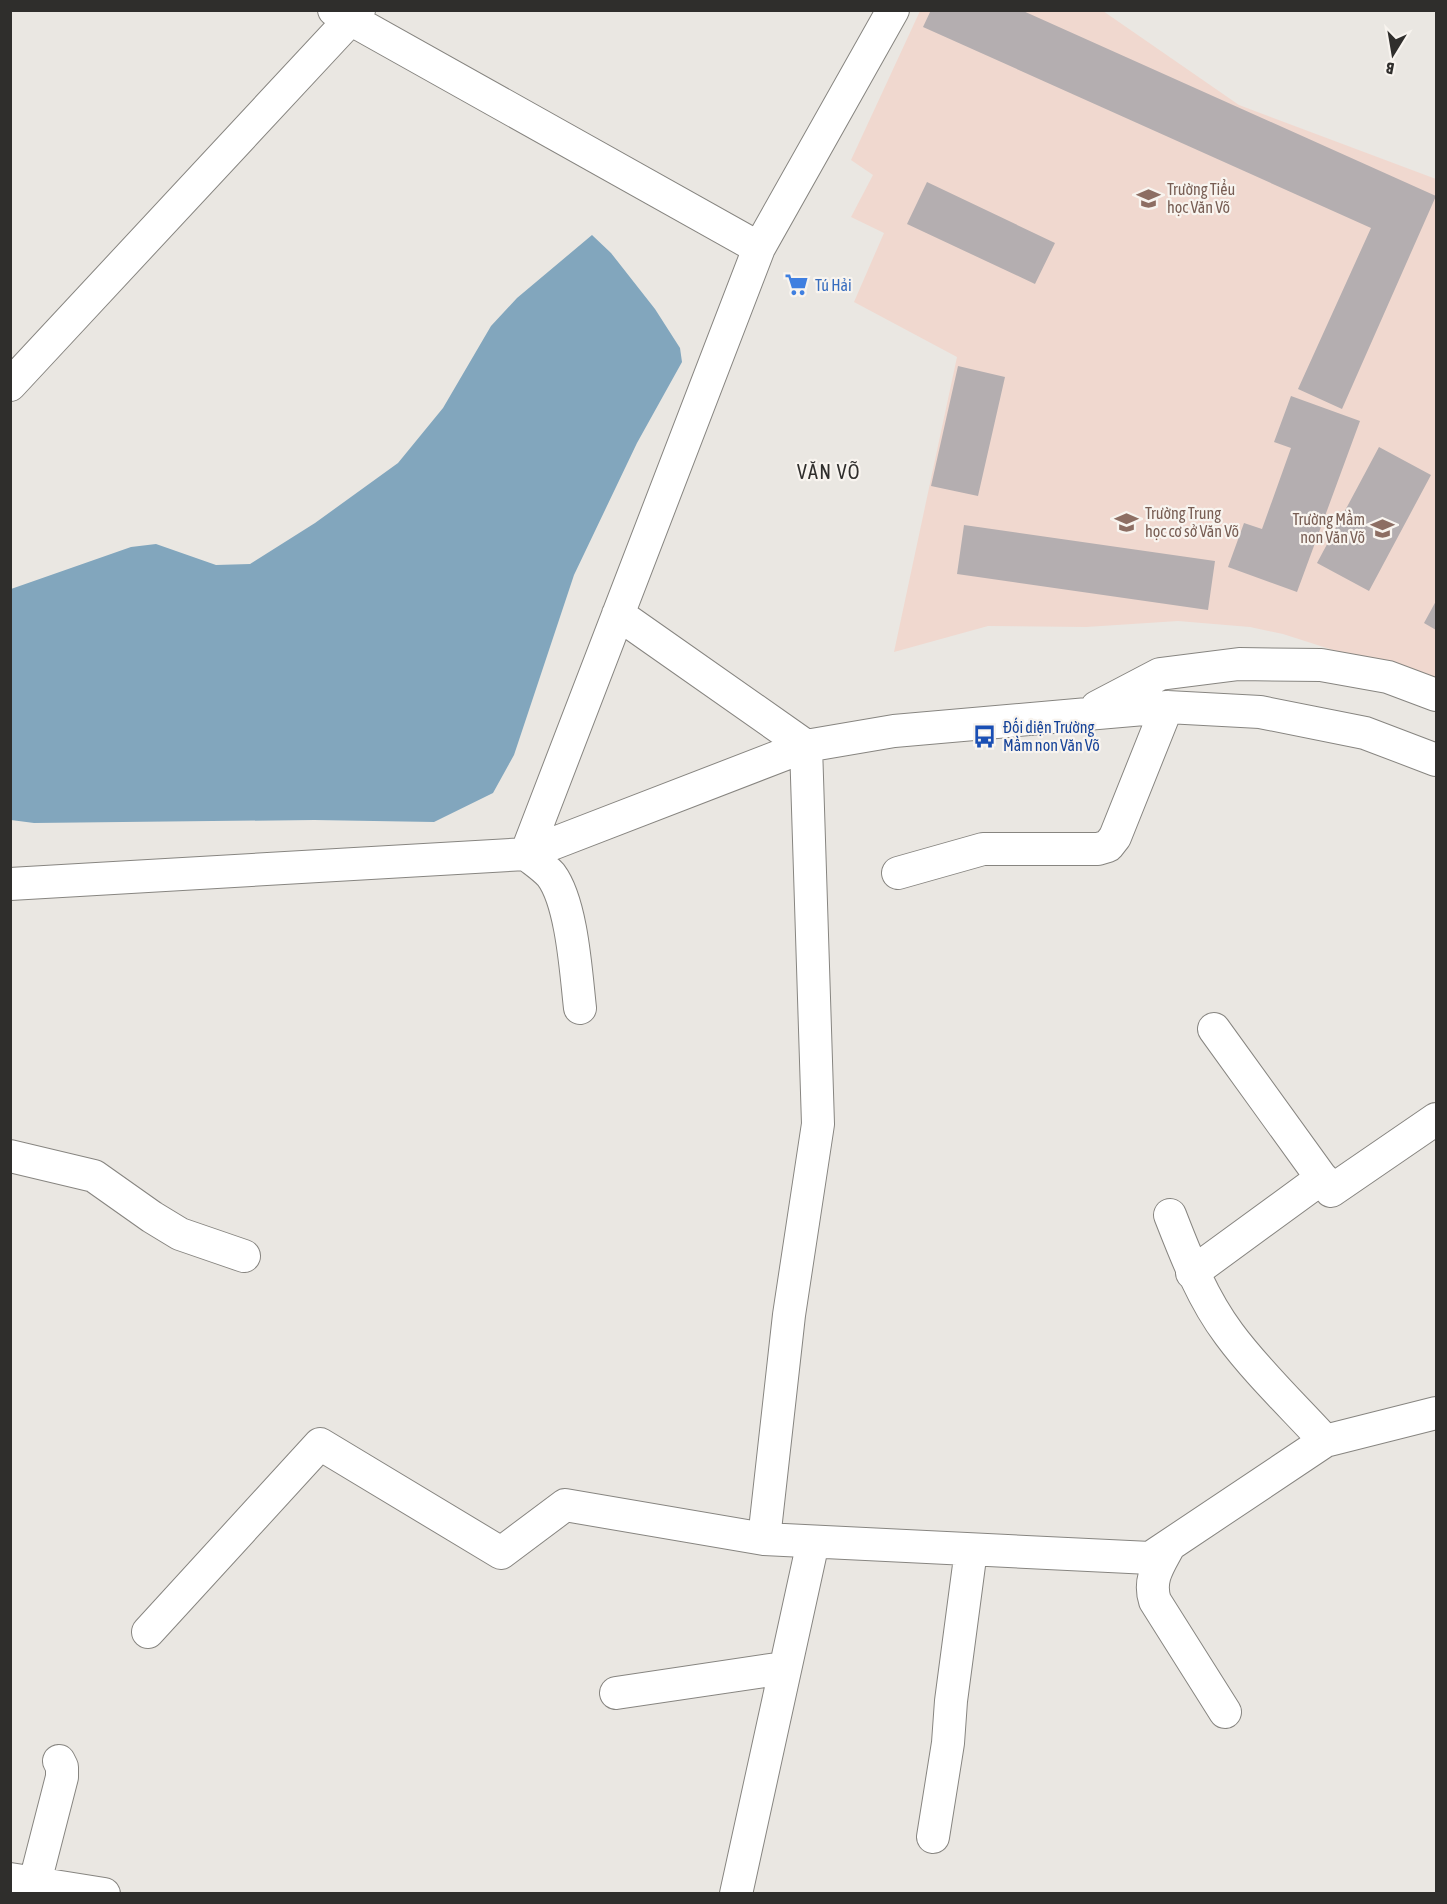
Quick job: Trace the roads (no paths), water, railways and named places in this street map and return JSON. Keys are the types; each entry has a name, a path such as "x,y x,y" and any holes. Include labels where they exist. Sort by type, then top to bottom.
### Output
{"street":[{"path":"526,854 759,248 894,10"},
{"path":"10,384 347,14 759,248"},
{"path":"618,614 806,746"},
{"path":"1084,714 1160,674 1239,664 1321,665 1388,677 1437,695"},
{"path":"10,884 526,854 806,746 894,731 1084,714 1167,707 1272,715 1365,733 1437,760"},
{"path":"898,873 983,849 1098,849 1108,846 1115,837 1167,707"},
{"path":"764,1539 789,1315 818,1124 806,746"},
{"path":"526,854 551,876 565,906 580,1008"},
{"path":"1214,1029 1330,1191 1437,1119"},
{"path":"10,1156 93,1176 152,1218 180,1234 244,1256"},
{"path":"1192,1273 1322,1179"},
{"path":"1170,1215 1192,1273 1227,1332 1325,1440"},
{"path":"148,1632 320,1444 501,1553 565,1505 764,1539 1150,1558 1325,1440 1437,1413"},
{"path":"735,1893 813,1542"},
{"path":"1169,1546 1152,1578 1151,1589 1155,1601 1225,1712"},
{"path":"933,1837 948,1743 972,1550"},
{"path":"616,1693 784,1668"},
{"path":"59,1761 62,1767 62,1778 23,1881 104,1893"}],"water":[{"path":"592,235 611,253 655,309 680,348 682,362 637,443 574,575 514,755 493,793 434,822 314,820 34,823 11,820 11,589 131,547 156,544 216,565 250,564 315,523 398,463 443,408 491,326 517,298"}],"place":[{"name":"Trường Tiểu học Văn Võ","path":"1149,198"},
{"name":"Tú Hải","path":"797,285"},
{"name":"Trường Trung học cơ sở Văn Võ","path":"1127,522"},
{"name":"Trường Mầm non Văn Võ","path":"1383,528"},
{"name":"Đối diện Trường Mầm non Văn Võ","path":"985,736"}],"district":[{"name":"VĂN VÕ","path":"829,471"}]}
